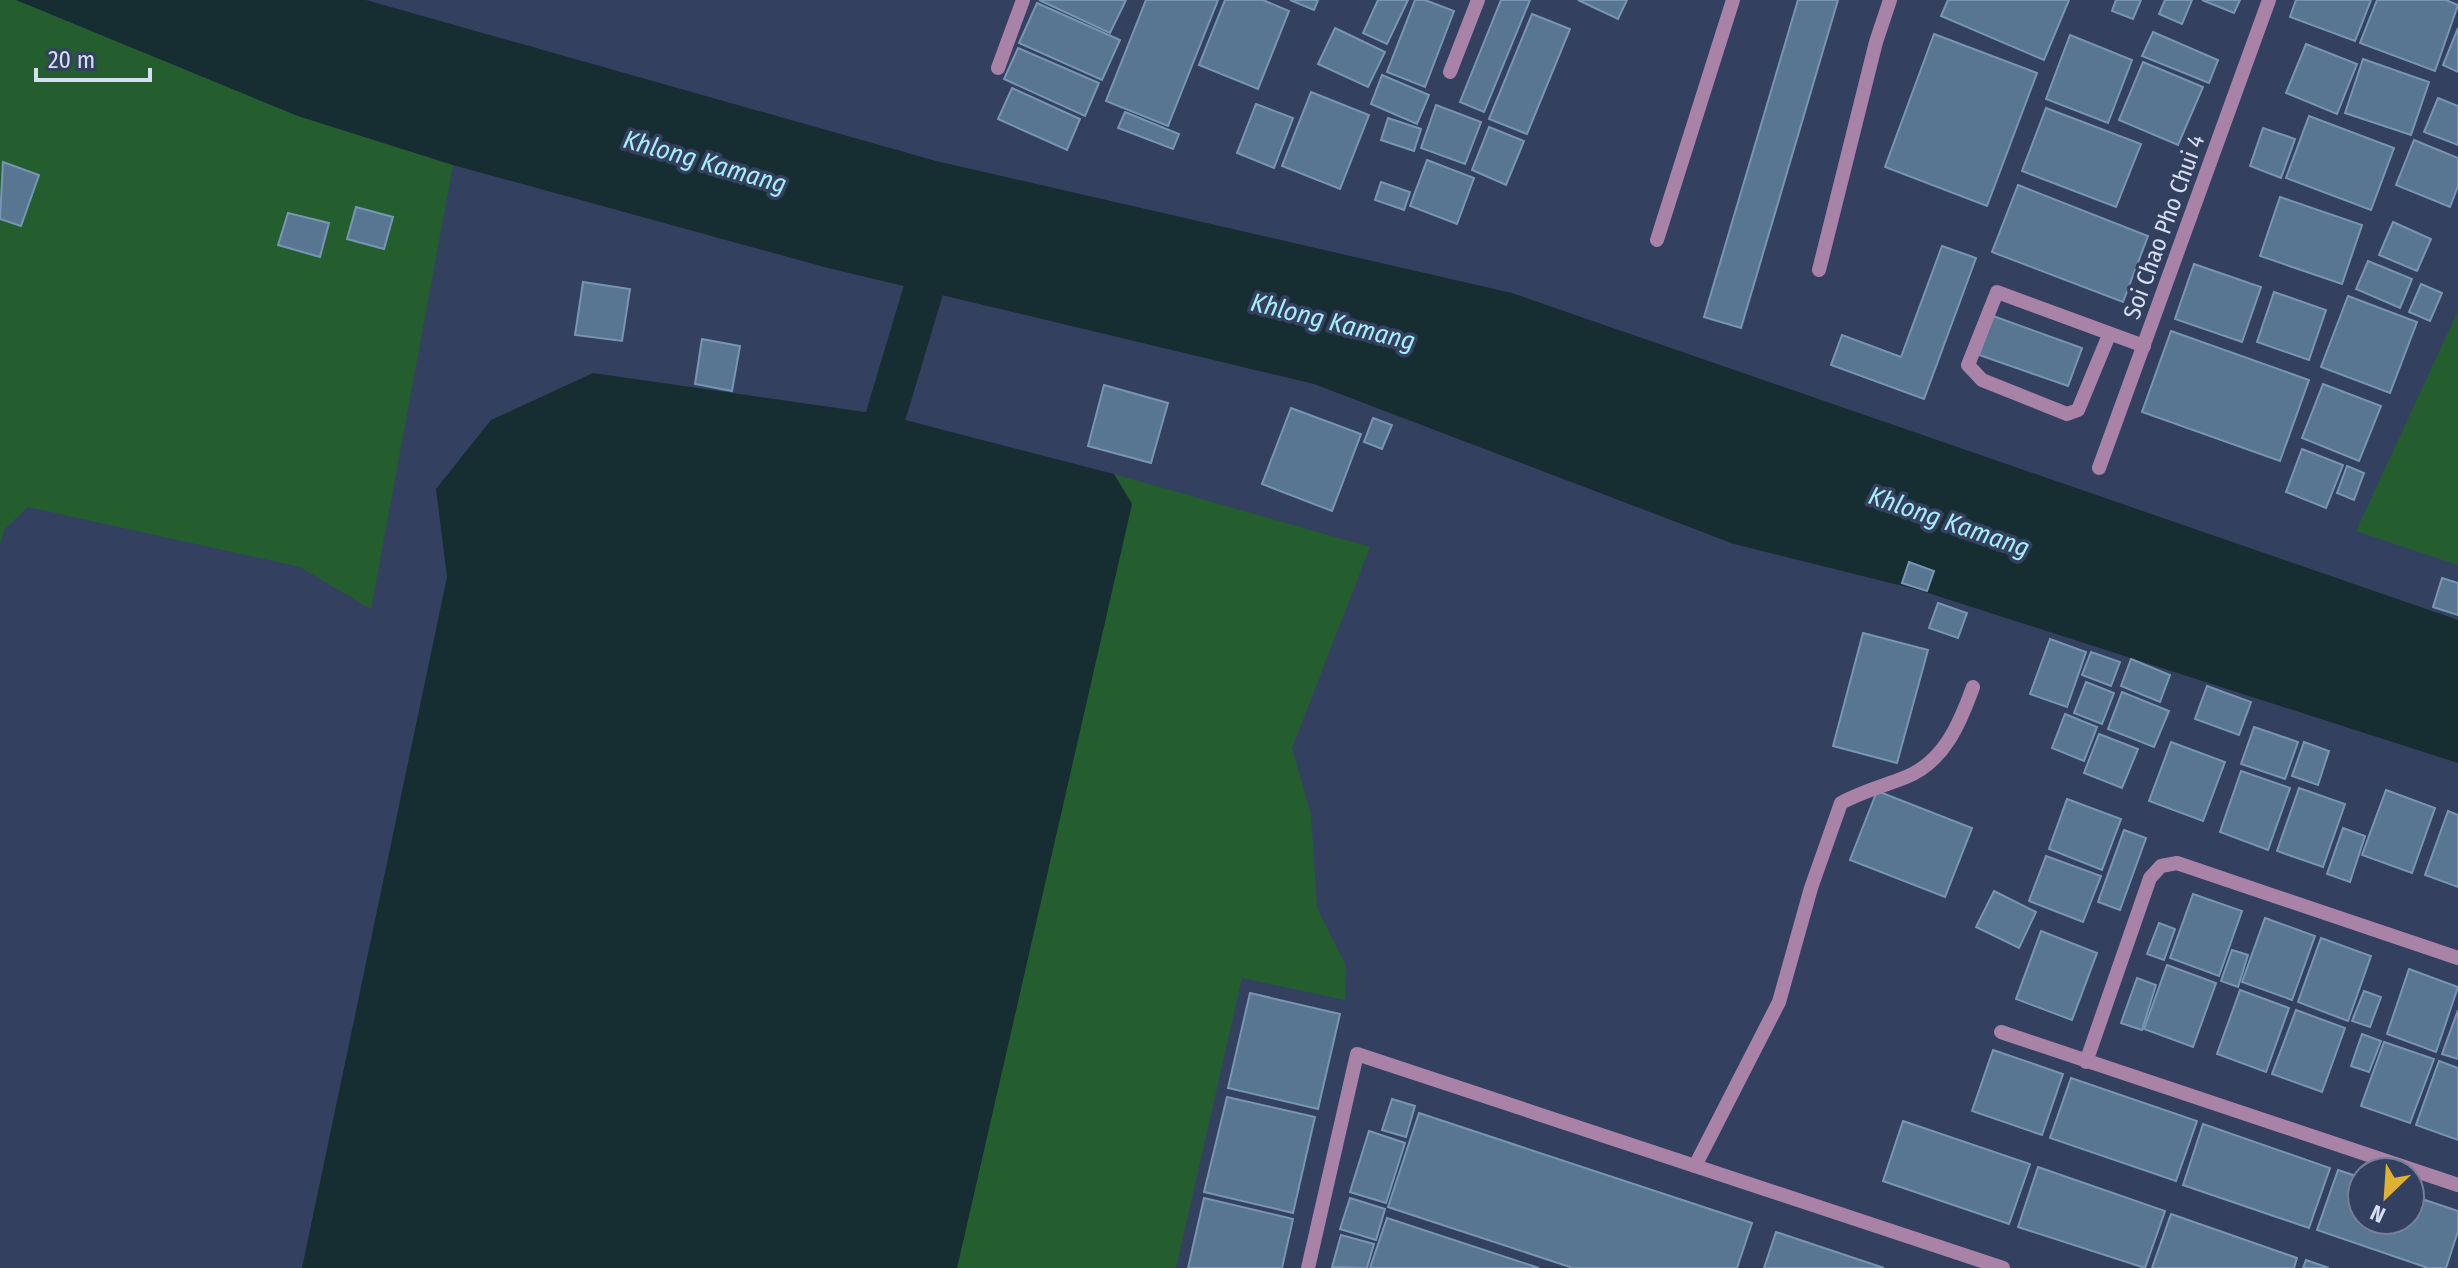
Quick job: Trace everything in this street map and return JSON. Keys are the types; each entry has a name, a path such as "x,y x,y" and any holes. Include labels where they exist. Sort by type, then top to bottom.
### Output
{"street":[{"path":"998,68 1023,0"},
{"path":"1450,72 1478,0"},
{"path":"1657,240 1733,0"},
{"path":"1819,270 1876,42 1890,0"},
{"name":"Soi Chao Pho Chui 4","path":"2099,468 2269,0"},
{"path":"2109,335 2078,410 2067,414 1982,380 1968,365 1997,292 2144,346"},
{"path":"1695,1166 1779,1002 1811,888 1841,803 1910,775 1934,758 1959,728 1973,687"},
{"path":"2086,1062 2150,878 2161,866 2177,863 2458,958"},
{"path":"2001,1032 2458,1185"},
{"path":"1308,1268 1357,1054 2003,1268"}],"green space":[{"path":"0,0 16,0 298,116 453,165 371,609 300,567 28,507 4,530 0,545"},
{"path":"2458,311 2458,565 2356,531"},
{"path":"1114,474 1370,547 1292,748 1311,815 1317,908 1346,966 1345,1000 1242,978 1176,1268 957,1268 1132,504"}],"water":[{"name":"Khlong Kamang","path":"16,0 366,0 936,161 1512,293 2458,620 2458,763 1919,590 1734,544 1314,384 828,268 453,165 298,116"},
{"path":"593,373 886,415 1114,474 1132,504 957,1268 302,1268 447,577 436,489 491,420"}],"building":[{"path":"1039,0 1126,0 1110,33"},
{"path":"1146,0 1218,0 1168,126 1106,101"},
{"path":"1225,0 1263,0 1289,11 1258,89 1199,65"},
{"path":"1290,0 1318,0 1314,10"},
{"path":"1378,0 1408,0 1387,44 1363,33"},
{"path":"1415,0 1425,0 1454,11 1425,87 1387,72"},
{"path":"1501,0 1530,0 1484,112 1460,102"},
{"path":"1578,0 1627,0 1618,19"},
{"path":"1798,0 1838,0 1741,328 1704,317"},
{"path":"1948,0 2069,0 2044,60 1941,16"},
{"path":"2116,0 2141,0 2133,19 2112,11"},
{"path":"2165,0 2192,0 2182,24 2159,14"},
{"path":"2202,0 2240,0 2234,13"},
{"path":"2296,0 2371,0 2355,41 2290,17"},
{"path":"2377,0 2446,0 2458,5 2435,71 2360,43"},
{"path":"1037,3 1120,40 1102,80 1019,43"},
{"path":"1532,14 1570,29 1527,134 1489,119"},
{"path":"1335,28 1385,52 1368,87 1318,64"},
{"path":"2458,28 2458,72 2443,65"},
{"path":"2153,32 2218,60 2209,83 2142,56"},
{"path":"1934,34 2037,73 1987,206 1885,167"},
{"path":"2070,35 2132,60 2108,123 2046,99"},
{"path":"2306,44 2357,64 2337,114 2286,93"},
{"path":"1018,48 1099,83 1085,116 1004,79"},
{"path":"2363,59 2429,82 2411,135 2345,113"},
{"path":"2143,62 2203,87 2178,145 2119,120"},
{"path":"1382,75 1429,95 1417,124 1371,104"},
{"path":"1012,88 1080,119 1067,150 998,119"},
{"path":"1311,92 1369,115 1340,189 1282,166"},
{"path":"2438,98 2458,106 2458,145 2424,132"},
{"path":"1256,104 1293,118 1274,168 1237,153"},
{"path":"1436,105 1481,122 1465,164 1421,148"},
{"path":"2046,108 2141,144 2116,207 2022,171"},
{"path":"1125,112 1179,134 1173,149 1118,128"},
{"path":"2309,116 2394,148 2371,210 2286,178"},
{"path":"1388,118 1421,129 1414,151 1381,140"},
{"path":"1489,127 1524,141 1506,185 1472,170"},
{"path":"2263,128 2295,139 2281,178 2250,166"},
{"path":"2414,140 2458,158 2458,186 2450,207 2396,185"},
{"path":"1427,160 1474,178 1457,224 1410,206"},
{"path":"3,162 39,175 21,226 0,219"},
{"path":"1381,182 1410,192 1404,210 1375,200"},
{"path":"2018,185 2148,236 2123,302 1992,252"},
{"path":"2280,197 2362,225 2342,284 2260,256"},
{"path":"356,207 393,217 384,249 347,239"},
{"path":"288,213 329,223 320,257 278,245"},
{"path":"2393,222 2431,239 2417,271 2379,255"},
{"path":"1942,246 1976,258 1924,399 1831,365 1842,335 1901,357"},
{"path":"2368,261 2412,279 2400,308 2356,289"},
{"path":"2194,264 2261,287 2242,342 2175,319"},
{"path":"583,282 630,289 622,341 575,335"},
{"path":"2421,284 2442,293 2430,321 2409,312"},
{"path":"2274,292 2326,310 2309,360 2257,342"},
{"path":"2348,296 2417,322 2390,393 2321,367"},
{"path":"1993,316 2082,348 2068,386 1979,355"},
{"path":"2171,331 2309,380 2280,461 2142,412"},
{"path":"702,339 740,346 732,391 695,384"},
{"path":"2323,384 2381,406 2359,461 2302,438"},
{"path":"1104,385 1168,403 1151,463 1088,446"},
{"path":"1291,408 1361,434 1332,511 1262,484"},
{"path":"1373,418 1392,425 1382,449 1364,442"},
{"path":"2302,449 2343,465 2326,508 2286,492"},
{"path":"2347,466 2364,473 2354,500 2337,493"},
{"path":"1909,562 1934,571 1927,591 1902,583"},
{"path":"2442,578 2458,583 2458,615 2433,607"},
{"path":"1938,603 1967,613 1958,638 1929,628"},
{"path":"1863,633 1928,650 1897,763 1833,746"},
{"path":"2050,639 2086,652 2067,707 2030,694"},
{"path":"2091,652 2120,662 2111,686 2082,675"},
{"path":"2131,659 2170,675 2160,702 2121,686"},
{"path":"2086,682 2114,693 2102,724 2074,713"},
{"path":"2207,686 2251,702 2239,735 2195,719"},
{"path":"2122,692 2169,711 2154,747 2108,729"},
{"path":"2065,714 2097,727 2084,761 2052,748"},
{"path":"2254,727 2298,742 2285,779 2241,764"},
{"path":"2099,734 2138,749 2122,788 2084,773"},
{"path":"2171,742 2225,762 2203,821 2149,801"},
{"path":"2304,742 2329,751 2318,785 2292,776"},
{"path":"2241,771 2290,788 2268,850 2220,832"},
{"path":"2299,788 2345,804 2323,867 2277,851"},
{"path":"2386,790 2435,808 2412,873 2362,855"},
{"path":"1877,791 1972,828 1945,897 1850,860"},
{"path":"2067,799 2121,819 2102,870 2049,849"},
{"path":"2448,811 2458,815 2458,887 2425,875"},
{"path":"2343,828 2365,836 2350,882 2327,874"},
{"path":"2124,830 2146,838 2120,910 2098,902"},
{"path":"2046,856 2101,876 2083,922 2029,901"},
{"path":"1994,891 2036,912 2019,948 1976,927"},
{"path":"2193,894 2242,911 2219,976 2170,958"},
{"path":"2265,918 2315,936 2292,1000 2242,982"},
{"path":"2159,923 2175,929 2164,960 2147,954"},
{"path":"2041,931 2097,953 2072,1020 2016,999"},
{"path":"2321,938 2371,956 2348,1021 2298,1002"},
{"path":"2232,950 2248,955 2238,987 2221,981"},
{"path":"2167,965 2216,983 2193,1047 2144,1029"},
{"path":"2409,969 2458,987 2436,1052 2387,1034"},
{"path":"2137,978 2156,985 2142,1030 2121,1023"},
{"path":"2240,990 2289,1008 2266,1072 2217,1054"},
{"path":"2364,991 2381,997 2370,1027 2352,1021"},
{"path":"1250,993 1340,1014 1318,1109 1228,1088"},
{"path":"2296,1010 2345,1028 2322,1092 2272,1074"},
{"path":"2458,1010 2458,1059 2442,1054"},
{"path":"2362,1034 2381,1041 2369,1072 2351,1066"},
{"path":"2384,1042 2434,1059 2410,1123 2361,1106"},
{"path":"1993,1050 2063,1074 2042,1135 1972,1111"},
{"path":"2439,1061 2458,1068 2458,1140 2416,1125"},
{"path":"2071,1078 2197,1121 2176,1181 2050,1138"},
{"path":"1227,1097 1315,1117 1293,1213 1204,1192"},
{"path":"1392,1099 1415,1106 1406,1137 1382,1130"},
{"path":"1419,1113 1752,1223 1737,1268 1573,1268 1388,1207"},
{"path":"1903,1121 2030,1164 2009,1224 1883,1181"},
{"path":"2203,1124 2330,1168 2309,1228 2183,1185"},
{"path":"1369,1131 1405,1143 1386,1203 1350,1192"},
{"path":"2038,1167 2165,1211 2145,1268 2018,1227"},
{"path":"2338,1170 2346,1173 2346,1236 2426,1236 2426,1200 2458,1211 2458,1231 2446,1268 2428,1268 2317,1230"},
{"path":"1204,1198 1293,1219 1282,1268 1188,1268"},
{"path":"1350,1198 1385,1209 1376,1240 1340,1229"},
{"path":"2171,1214 2297,1258 2294,1268 2152,1268"},
{"path":"1387,1218 1539,1268 1370,1268"},
{"path":"1776,1232 1884,1268 1764,1268"},
{"path":"1341,1235 1374,1244 1367,1268 1332,1267"},
{"path":"2306,1260 2329,1268 2303,1268"}],"waterway":[{"path":"886,415 938,241"}]}
